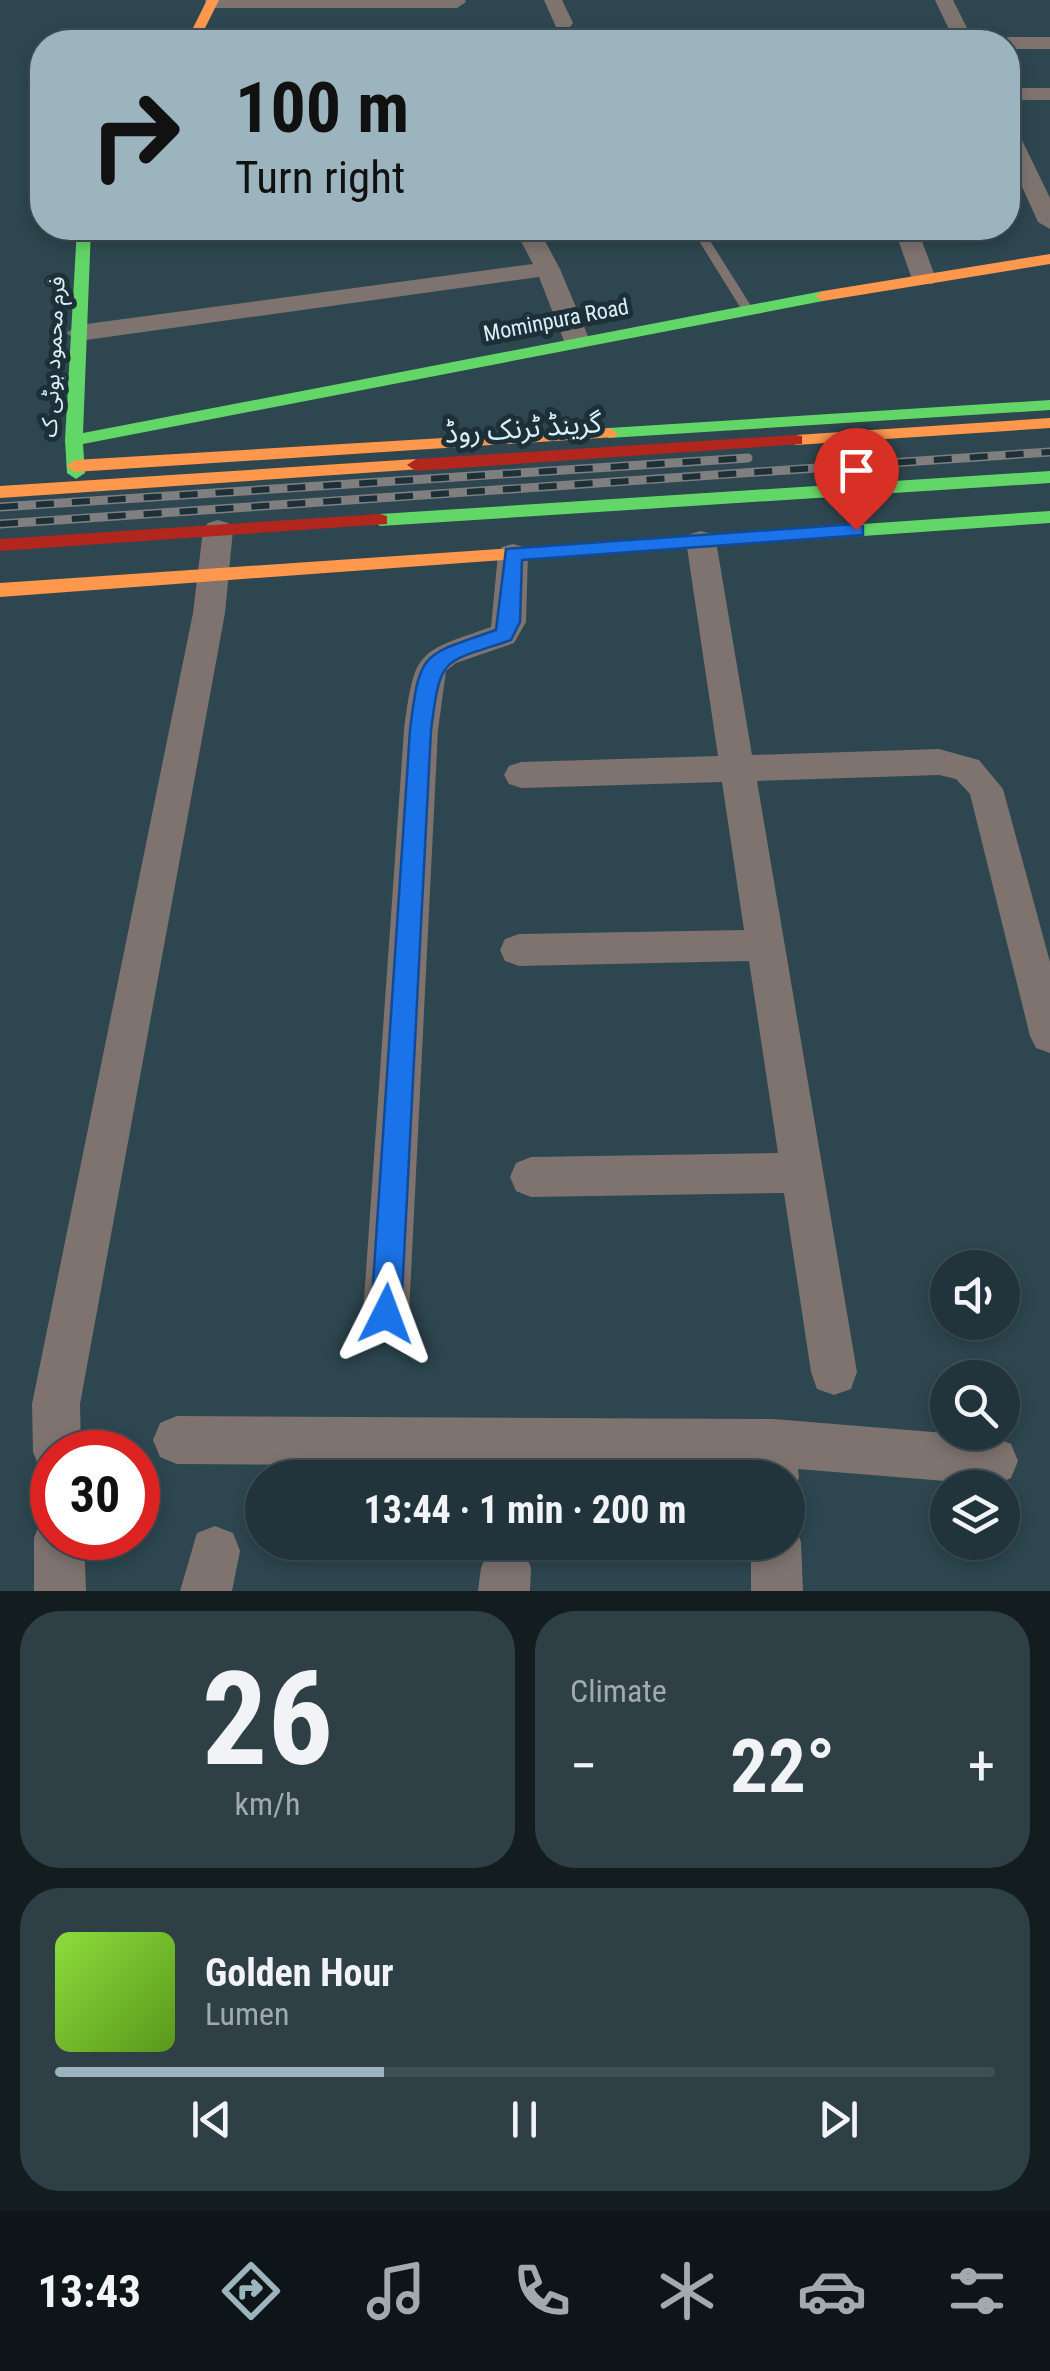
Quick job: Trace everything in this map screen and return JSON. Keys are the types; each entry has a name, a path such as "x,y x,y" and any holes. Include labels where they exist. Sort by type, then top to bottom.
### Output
{"street":[{"path":"553,0 563,23"},
{"path":"944,0 958,30"},
{"path":"198,30 213,1 457,2"},
{"path":"1020,43 1050,43"},
{"path":"1020,94 1050,94"},
{"path":"1020,145 1050,151"},
{"path":"1020,160 1050,222"},
{"name":"فرم محمود بوٹی ک","path":"76,477 79,333 91,240"},
{"path":"532,240 576,342"},
{"path":"909,240 924,279"},
{"name":"Mominpura Road","path":"74,440 747,309 1050,259"},
{"path":"79,333 548,270"},
{"path":"76,477 1050,406"},
{"name":"گرینڈ ٹرنک روڈ","path":"0,492 76,477 1050,423"},
{"path":"0,545 1050,477"},
{"path":"0,590 1050,518"},
{"path":"57,1430 56,1404 215,576 218,530"},
{"path":"702,541 834,1372"},
{"path":"386,1314 420,730 428,674 445,655 504,634 510,622 513,554"},
{"path":"521,775 939,762 967,769 986,789 1050,1036"},
{"path":"519,950 767,945"},
{"path":"532,1176 804,1174"},
{"path":"177,1440 774,1460"},
{"path":"805,1460 994,1462"},
{"path":"59,1560 60,1591"},
{"path":"777,1560 778,1591"}],"lane":[{"path":"704,240 747,309"}],"railway":[{"path":"0,524 1050,452"},
{"path":"0,507 748,458"}],"traffic: fast":[{"path":"76,473 74,440 83,240"},
{"path":"74,440 823,296"},
{"path":"609,433 1050,405"},
{"path":"380,520 1050,477"},
{"path":"603,548 1050,517"}],"traffic: slow":[{"path":"198,30 213,0"},
{"path":"823,296 1050,259"},
{"path":"796,440 1050,423"},
{"path":"75,466 609,433"},
{"path":"0,492 416,465"},
{"path":"0,590 603,548"}],"traffic: jam":[{"path":"416,465 796,440"},
{"path":"0,545 380,520"}],"route":[{"path":"386,1314 420,730 428,674 445,655 494,641 504,634 510,622 513,554 856,530"}]}
